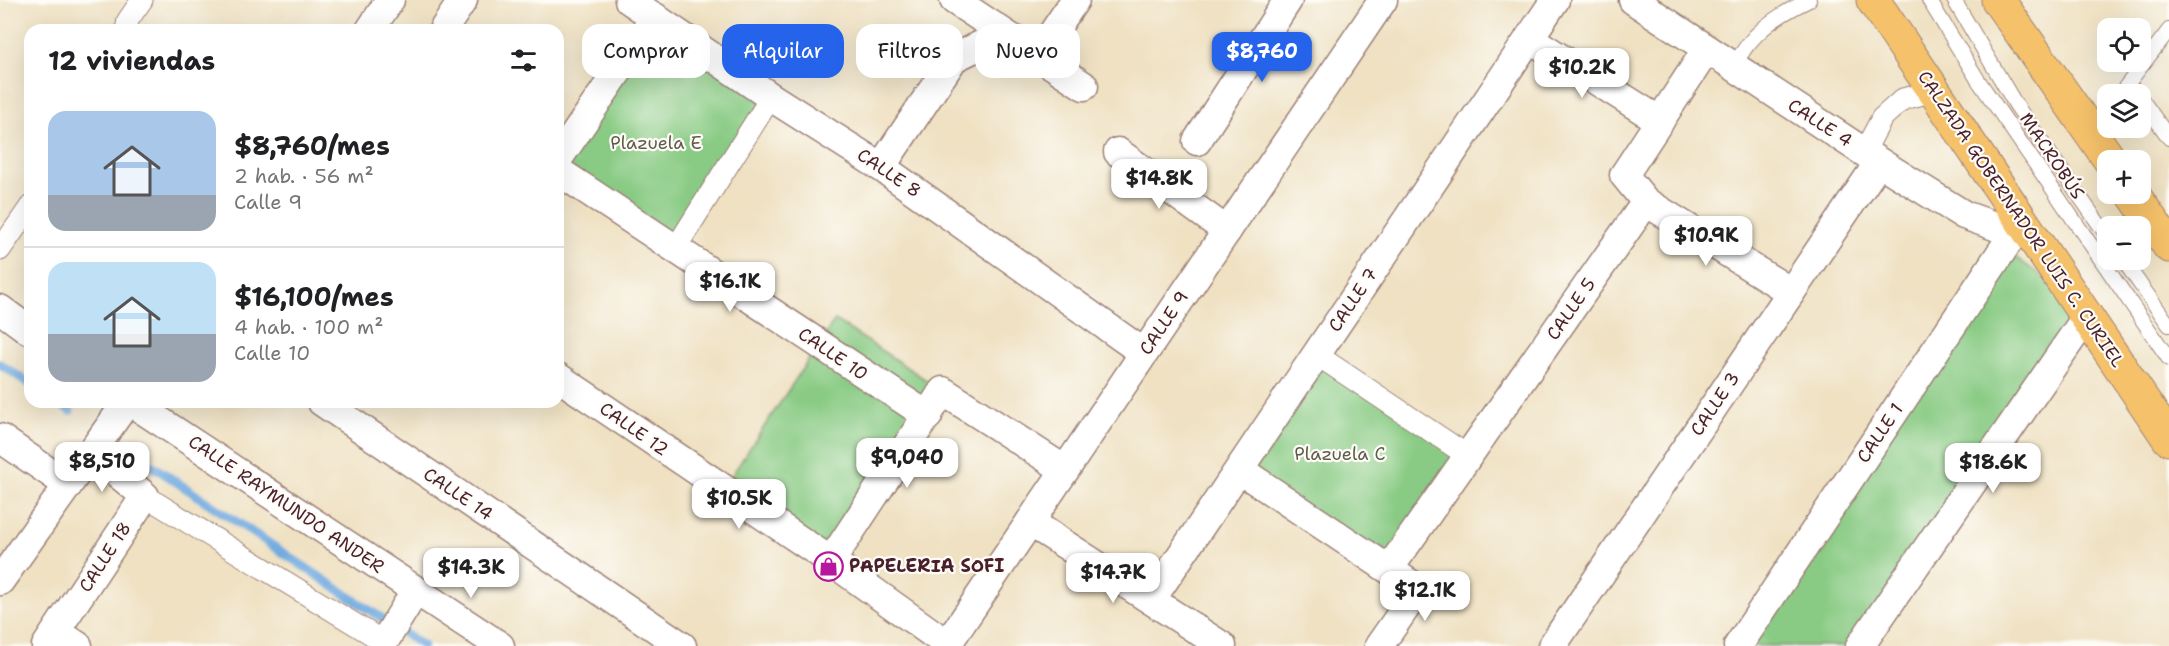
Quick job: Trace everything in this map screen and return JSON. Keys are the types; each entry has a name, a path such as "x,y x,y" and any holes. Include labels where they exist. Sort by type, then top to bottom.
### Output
{"main road":[{"name":"CALZADA GOBERNADOR LUIS C. CURIEL","path":"1873,0 1935,91 2018,227 2087,316 2169,439"},
{"path":"1998,0 2097,117"},
{"path":"2140,204 2169,246"}],"street":[{"path":"127,24 142,0"},
{"path":"374,24 390,0"},
{"path":"447,24 463,0"},
{"name":"CALLE 8","path":"629,0 771,97 881,167 1144,353"},
{"path":"954,0 989,24"},
{"path":"1059,24 1075,0"},
{"path":"1197,141 1288,0"},
{"name":"CALLE 9","path":"946,645 1383,0"},
{"name":"CALLE 7","path":"1151,600 1555,0"},
{"name":"CALLE 4","path":"1633,0 1871,157 1964,215 2018,227"},
{"path":"564,150 654,17"},
{"path":"1529,38 1660,121"},
{"path":"881,167 954,58 975,48"},
{"path":"1707,49 1624,175 1646,202 1791,292"},
{"path":"1072,78 1084,86"},
{"path":"1871,157 1882,118 1903,99 1935,91"},
{"path":"675,249 771,97"},
{"path":"1118,152 1227,231"},
{"name":"CALLE 3","path":"1552,646 1791,292 1871,157"},
{"name":"CALLE 10","path":"564,175 928,416"},
{"name":"CALLE 5","path":"1389,569 1646,202"},
{"path":"0,250 24,216"},
{"name":"CALLE 1","path":"1738,646 2018,227"},
{"path":"0,309 24,327"},
{"path":"1860,646 2087,316"},
{"path":"1317,355 1468,456"},
{"name":"CALLE 12","path":"564,381 831,561 946,645"},
{"path":"831,561 943,391 1065,470"},
{"path":"0,581 124,408"},
{"name":"CALLE RAYMUNDO ANDER","path":"138,408 500,646"},
{"name":"CALLE 14","path":"331,408 682,646"},
{"path":"0,438 68,485"},
{"path":"91,452 145,496 384,642 416,590"},
{"path":"1240,470 1412,585 1413,597 1379,646"},
{"name":"CALLE 18","path":"60,641 145,496"},
{"path":"1030,522 1222,646"}],"lane":[{"path":"1734,67 1743,48 1756,33 1783,13 1809,0"},
{"name":"MACROBÚS","path":"1929,0 1978,80 2169,359"},
{"name":"MACROBÚS","path":"1954,0 2016,105 2097,221"},
{"path":"2130,82 2169,30"},
{"path":"2151,111 2169,138"},
{"path":"2130,270 2169,325"}],"green space":[{"name":"Plazuela E","path":"655,17 665,24 650,24"},
{"name":"Plazuela E","path":"710,55 722,63 722,78 743,78 771,97 675,249 564,164 564,150 613,78 710,78"},
{"path":"2007,251 2061,290 2084,316 1853,646 1741,646"},
{"path":"835,320 943,391 831,561 722,490"},
{"name":"Plazuela C","path":"1317,355 1468,456 1389,569 1240,470"}],"waterway":[{"path":"0,364 24,380"},
{"path":"66,408 70,411"},
{"path":"142,459 383,619"},
{"path":"402,632 423,646"}],"place":[{"name":"PAPELERIA SOFI","path":"828,566"}]}
